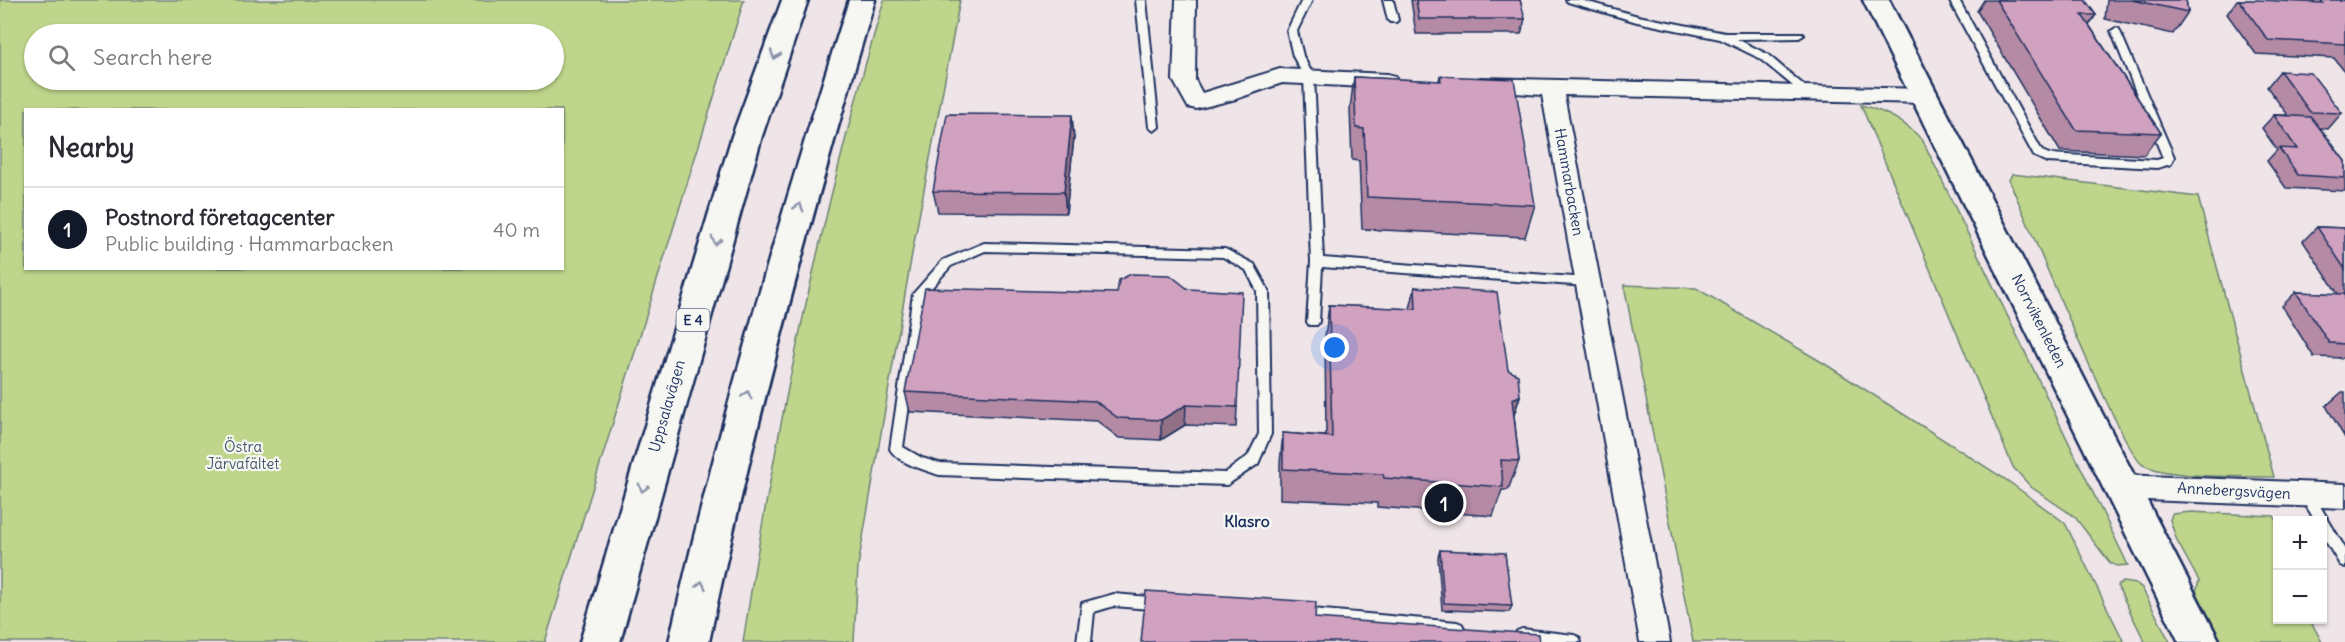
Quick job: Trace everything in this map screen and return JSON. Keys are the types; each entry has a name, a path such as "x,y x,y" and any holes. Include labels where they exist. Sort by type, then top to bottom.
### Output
{"main road":[{"name":"Uppsalavägen","path":"600,642 743,147 795,0"},
{"path":"689,642 708,550 767,316 862,0"},
{"name":"Norrvikenleden","path":"1876,0 2200,642"}],"street":[{"path":"1186,0 1184,80 1196,102 1236,92 1280,76 1413,82"},
{"path":"1460,84 1925,96"},
{"name":"Hammarbacken","path":"1552,88 1654,642"},
{"name":"Annebergsvägen","path":"2122,486 2345,496"}],"lane":[{"path":"1141,0 1154,127"},
{"path":"1307,0 1292,31 1298,56 1309,77 1317,262 1313,322"},
{"path":"1388,0 1393,20"},
{"path":"1571,0 1636,19 1723,36 1799,35"},
{"path":"1954,0 2038,153 2046,158 2157,164 2167,161 2169,157 2116,32"},
{"path":"1723,36 1763,56 1808,93"},
{"path":"984,247 1110,250 1225,253 1250,267 1263,291 1265,434 1253,460 1227,479 939,469 918,462 896,449 919,294 947,263 984,247"},
{"path":"1317,262 1587,282"},
{"path":"2306,495 2319,516"},
{"path":"2327,530 2345,561"},
{"path":"1084,642 1087,608 1114,600 1172,605"},
{"path":"1288,614 1472,630"},
{"path":"1506,634 1574,642"}],"green space":[{"name":"Östra Järvafältet","path":"0,0 744,0 545,642 0,642"},
{"path":"884,0 960,0 913,248 858,566 854,642 743,642 770,480 803,319 840,159"},
{"path":"1861,105 1895,118 1923,141 2128,565 2117,566 2110,563 2075,517 2031,487 2013,467"},
{"path":"2012,174 2198,197 2274,477 2188,475 2170,473 2143,465 2132,452 2096,380 2009,180"},
{"path":"1624,285 1696,288 1825,364 2008,481 2065,523 2124,642 1693,642"},
{"path":"2191,512 2274,516 2273,624 2312,624 2322,642 2222,642 2196,591 2199,581 2177,541 2170,520 2172,514"},
{"path":"2123,582 2137,584 2142,588 2170,642 2145,642 2118,587 2118,584"}],"building":[{"path":"1416,0 1520,0 1525,19 1419,19"},
{"path":"1996,0 2085,0 2096,15 2082,15 2161,133 2076,130"},
{"path":"2132,0 2186,0 2188,12"},
{"path":"2239,0 2323,3 2321,0 2345,0 2345,44 2268,40"},
{"path":"2280,71 2311,73 2342,113 2310,112"},
{"path":"1440,76 1514,79 1535,205 1367,197 1364,129 1356,128 1354,77 1441,81"},
{"path":"947,114 1072,115 1064,192 933,191"},
{"path":"2274,115 2311,117 2345,161 2345,178 2298,175 2279,148 2297,149"},
{"path":"2317,227 2345,228 2345,269"},
{"path":"1131,274 1170,275 1188,289 1242,292 1237,407 1186,405 1161,420 1118,418 1095,401 905,392 925,288 1117,293 1119,280"},
{"path":"1415,287 1497,292 1508,370 1518,375 1520,396 1512,399 1519,461 1501,460 1503,487 1384,478 1383,474 1283,469 1283,433 1332,437 1329,305 1416,309"},
{"path":"2296,292 2345,294 2345,344 2329,343"},
{"path":"1440,550 1505,553 1512,606 1444,603"},
{"path":"1146,591 1316,602 1315,618 1538,634 1539,642 1141,642"}],"place":[{"name":"Postnord företagcenter","path":"1444,503"}],"district":[{"name":"Klasro","path":"1247,521"}]}
